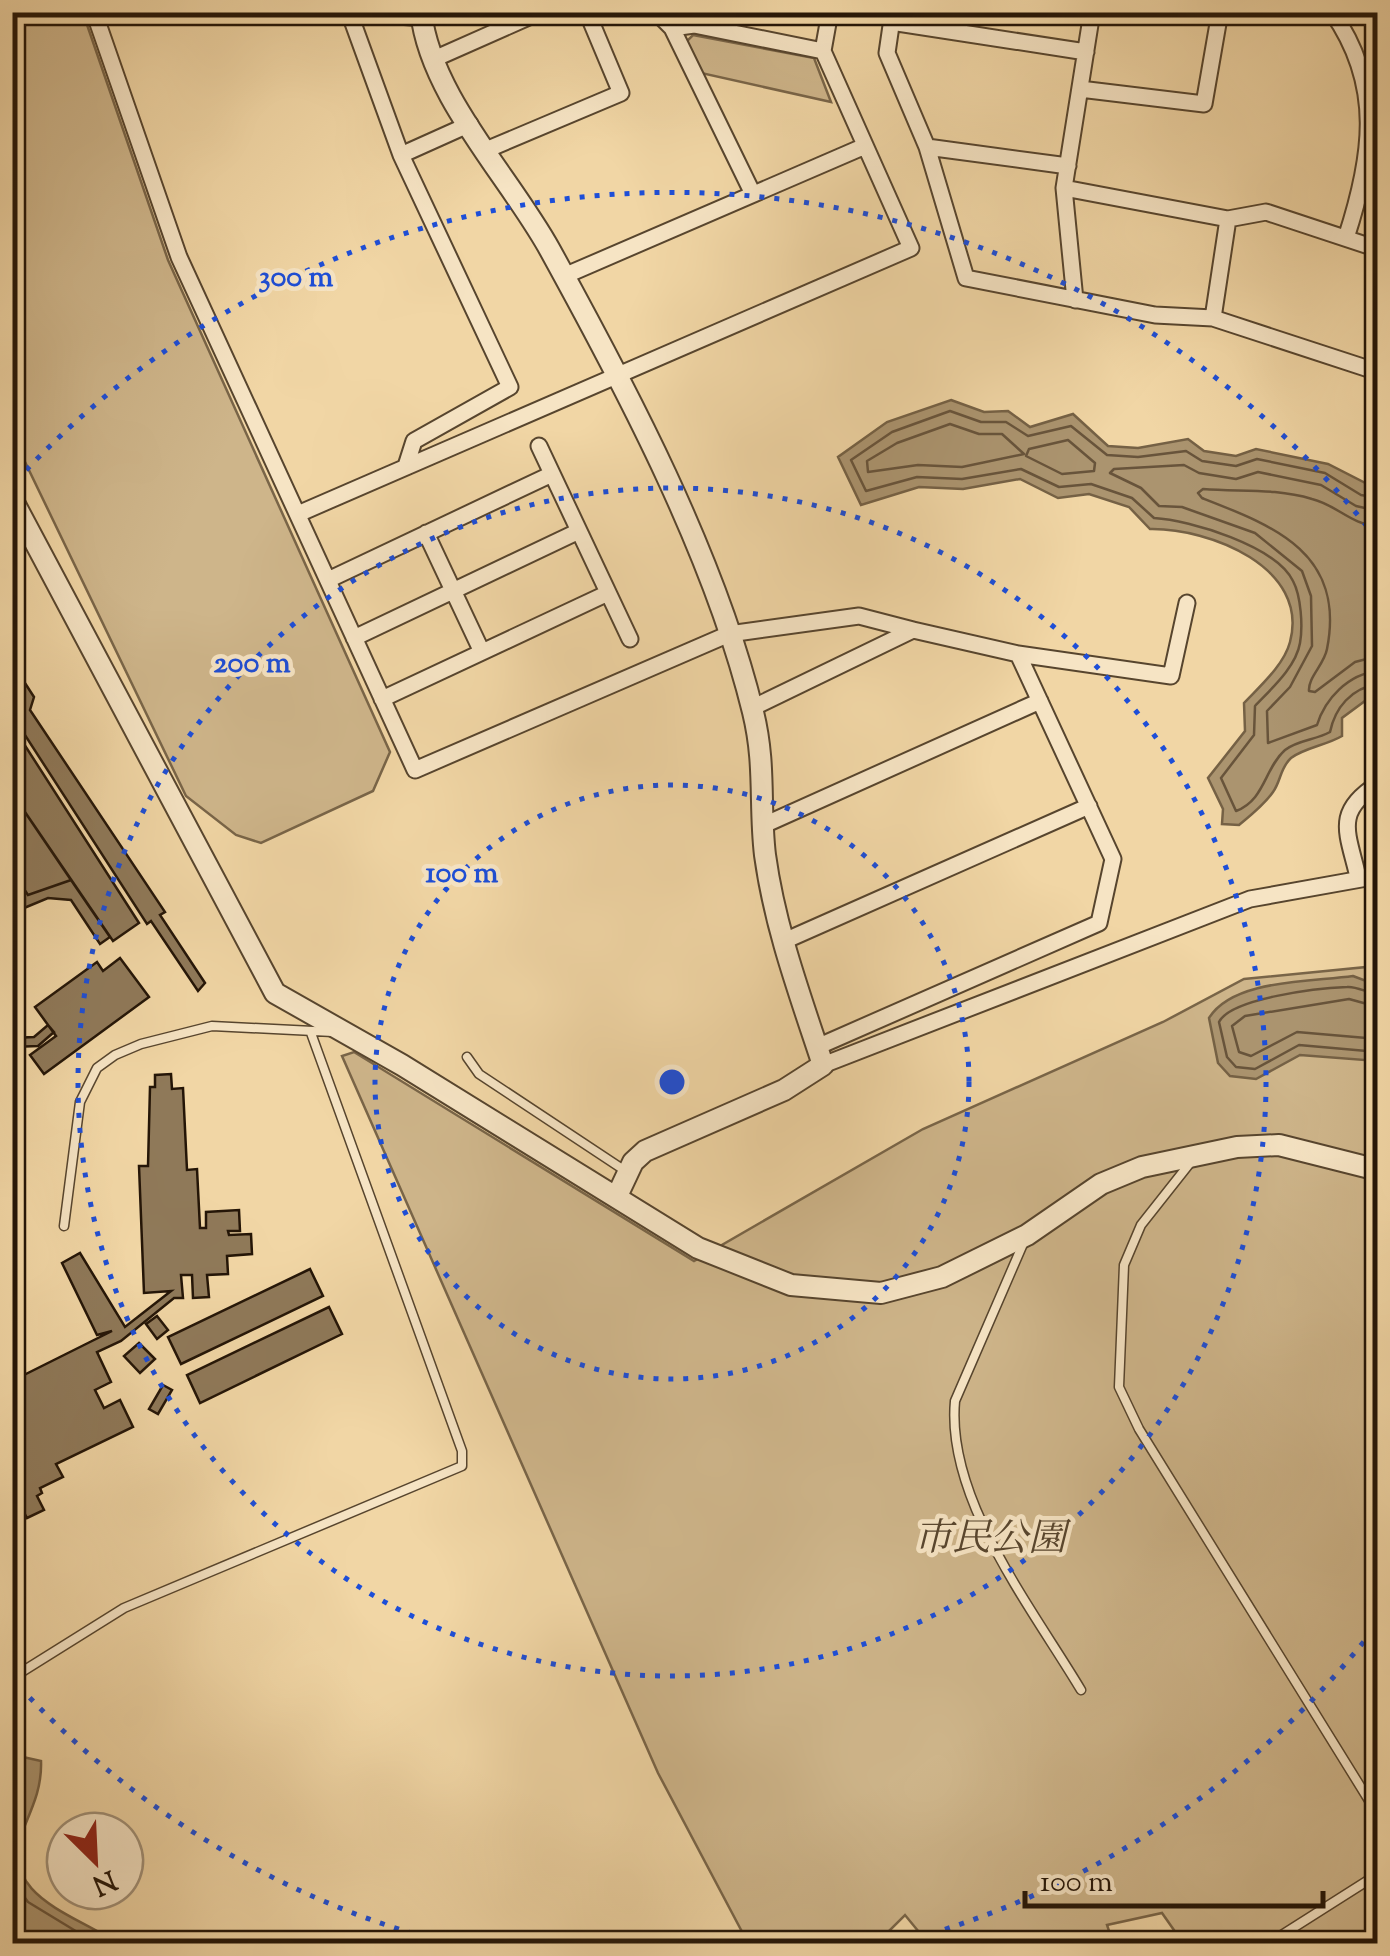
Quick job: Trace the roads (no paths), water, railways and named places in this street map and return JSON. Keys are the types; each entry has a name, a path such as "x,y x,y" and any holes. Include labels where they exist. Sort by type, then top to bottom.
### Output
{"street":[{"path":"94,12 178,257 415,770 729,634 860,616 1018,654 1171,676 1187,603"},
{"path":"406,466 414,442 510,387 401,154 350,12 422,15 446,88 564,276 617,373 729,634 752,708 764,763 764,850 782,942 820,1056"},
{"path":"434,59 540,12"},
{"path":"486,150 621,92 587,12"},
{"path":"656,12 672,28 753,194"},
{"path":"298,514 911,248 823,52 830,12"},
{"path":"1075,300 1064,188 1092,12"},
{"path":"1080,89 1204,104 1220,12"},
{"path":"1332,12 1358,65 1372,138 1364,184 1346,238"},
{"path":"1086,52 892,17 887,52 927,147 966,278 1155,315 1214,318 1378,372"},
{"path":"672,28 696,19 823,52"},
{"path":"401,154 470,124"},
{"path":"564,276 865,146"},
{"path":"927,147 1068,166"},
{"path":"1064,188 1228,219 1266,212 1378,249"},
{"path":"1214,318 1228,219"},
{"path":"539,446 630,639"},
{"path":"328,580 552,474"},
{"path":"12,499 275,993 348,1032 698,1248 791,1285 881,1293 912,1288 1027,1235 1100,1184 1142,1166 1279,1145 1378,1170"},
{"path":"354,638 579,531"},
{"path":"426,533 482,652"},
{"path":"382,699 608,593"},
{"path":"752,708 913,630"},
{"path":"617,1196 632,1162 658,1142 784,1090 820,1056 1099,923 1114,859 1018,654"},
{"path":"764,825 1040,701"},
{"path":"1358,877 1346,825 1348,810 1356,798 1378,784"},
{"path":"782,942 1089,806"},
{"path":"820,1056 1250,899 1378,876"}],"lane":[{"path":"64,1226 72,1140 86,1082 115,1054 212,1026 310,1034 348,1032"},
{"path":"12,1678 124,1608 462,1466 462,1451 310,1034"},
{"path":"467,1057 479,1074 628,1172"},
{"path":"1196,1156 1130,1245 1119,1317 1119,1387 1139,1429 1378,1816"},
{"path":"1027,1235 955,1401 952,1427 963,1475 984,1527 1081,1690"},
{"path":"1274,1940 1378,1874"}],"water":[{"path":"951,400 984,412 1008,411 1030,427 1073,414 1108,446 1138,448 1188,439 1204,451 1236,456 1256,449 1328,464 1377,489 1377,692 1342,718 1342,736 1291,758 1273,792 1253,814 1239,825 1222,824 1223,809 1208,778 1245,731 1244,703 1287,651 1292,616 1285,593 1270,573 1250,557 1225,545 1174,530 1150,529 1129,507 1089,494 1058,498 1020,479 963,489 919,487 861,505 838,457 887,422"},
{"path":"1353,976 1377,985 1377,1061 1300,1055 1256,1079 1230,1076 1218,1063 1209,1018 1220,1005 1254,989"},
{"path":"23,1757 41,1761 36,1796 18,1851 27,1883 45,1901 45,1911 60,1911 104,1935 109,1943 13,1943 13,1762"}],"park label":[{"name":"市民公園","path":"990,1537"}]}
